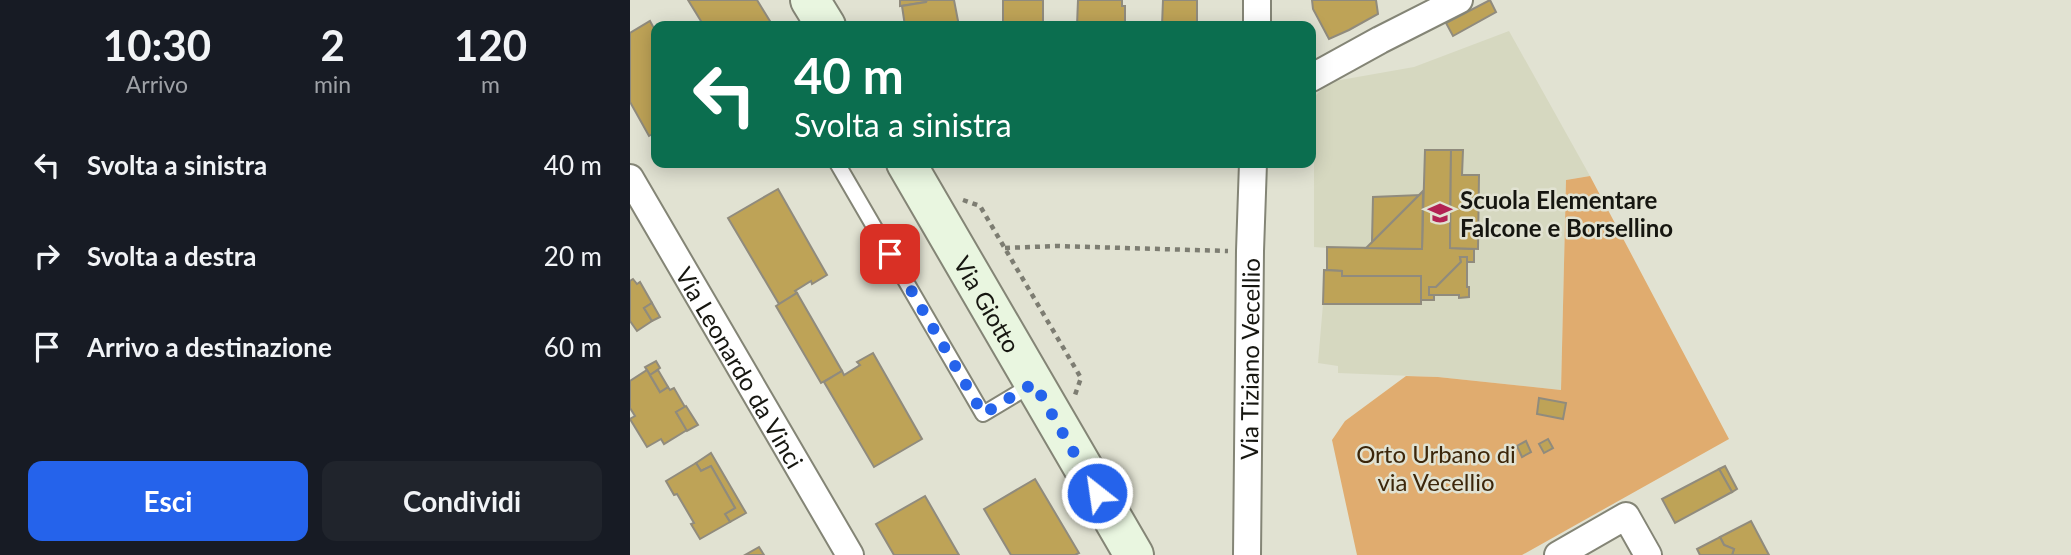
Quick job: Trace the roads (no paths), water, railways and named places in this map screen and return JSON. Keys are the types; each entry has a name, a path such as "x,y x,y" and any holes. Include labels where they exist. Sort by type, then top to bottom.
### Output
{"street":[{"path":"810,0 823,21"},
{"path":"1257,0 1257,21"},
{"path":"1316,75 1459,0"},
{"name":"Via Giotto","path":"909,168 1134,555"},
{"name":"Via Tiziano Vecellio","path":"1248,555 1253,168"},
{"name":"Via Leonardo da Vinci","path":"630,178 850,555"},
{"path":"1558,555 1626,516 1648,555"}],"lane":[{"path":"840,168 983,414 1034,383"}],"place":[{"name":"Scuola Elementare Falcone e Borsellino","path":"1440,213"}],"park label":[{"name":"Orto Urbano di via Vecellio","path":"1436,467"}]}
